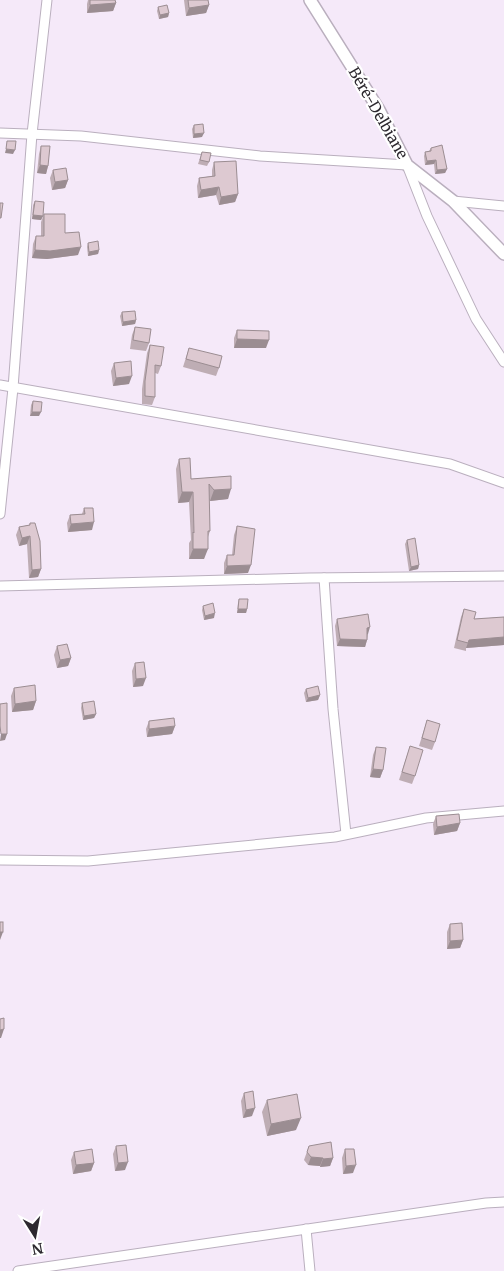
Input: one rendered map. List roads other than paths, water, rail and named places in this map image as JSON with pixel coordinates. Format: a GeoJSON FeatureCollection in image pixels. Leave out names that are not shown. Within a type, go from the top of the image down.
{"type":"FeatureCollection","features":[{"type":"Feature","properties":{"kind":"street"},"geometry":{"type":"LineString","coordinates":[[0,514],[13,388],[32,134],[47,0]]}},
{"type":"Feature","properties":{"kind":"street","name":"Béré-Delbiane"},"geometry":{"type":"LineString","coordinates":[[310,0],[379,110],[407,165],[453,201],[504,254]]}},
{"type":"Feature","properties":{"kind":"street"},"geometry":{"type":"LineString","coordinates":[[0,133],[81,136],[260,156],[407,165],[427,216],[476,319],[504,362]]}},
{"type":"Feature","properties":{"kind":"street"},"geometry":{"type":"LineString","coordinates":[[453,201],[504,206]]}},
{"type":"Feature","properties":{"kind":"street"},"geometry":{"type":"LineString","coordinates":[[0,385],[450,464],[504,483]]}},
{"type":"Feature","properties":{"kind":"street"},"geometry":{"type":"LineString","coordinates":[[0,586],[324,578],[504,576]]}},
{"type":"Feature","properties":{"kind":"street"},"geometry":{"type":"LineString","coordinates":[[324,578],[333,709],[346,834]]}},
{"type":"Feature","properties":{"kind":"street"},"geometry":{"type":"LineString","coordinates":[[0,860],[88,861],[346,834],[426,818],[504,811]]}},
{"type":"Feature","properties":{"kind":"street"},"geometry":{"type":"LineString","coordinates":[[18,1271],[504,1202]]}},
{"type":"Feature","properties":{"kind":"street"},"geometry":{"type":"LineString","coordinates":[[306,1229],[310,1271]]}}]}
